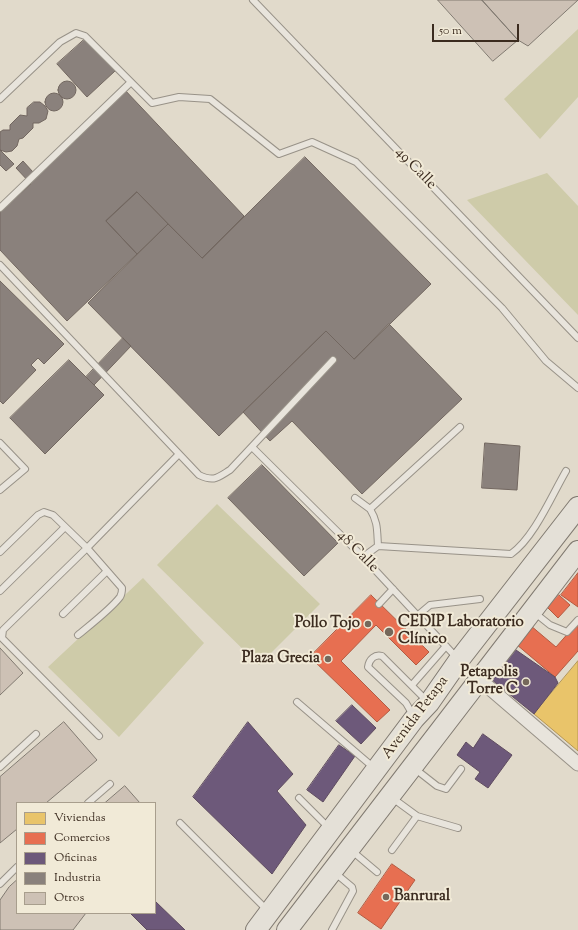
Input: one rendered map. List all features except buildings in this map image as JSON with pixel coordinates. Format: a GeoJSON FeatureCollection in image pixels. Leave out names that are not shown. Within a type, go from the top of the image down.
{"type":"FeatureCollection","features":[{"type":"Feature","properties":{"kind":"main road","name":"Avenida Petapa"},"geometry":{"type":"LineString","coordinates":[[256,930],[428,702],[452,653],[578,507]]}},
{"type":"Feature","properties":{"kind":"main road","name":"Avenida Petapa"},"geometry":{"type":"LineString","coordinates":[[286,930],[578,551]]}},
{"type":"Feature","properties":{"kind":"main road"},"geometry":{"type":"LineString","coordinates":[[452,653],[479,679]]}},
{"type":"Feature","properties":{"kind":"street"},"geometry":{"type":"LineString","coordinates":[[479,679],[578,764]]}},
{"type":"Feature","properties":{"kind":"lane","name":"49 Calle"},"geometry":{"type":"LineString","coordinates":[[253,0],[578,338]]}},
{"type":"Feature","properties":{"kind":"lane"},"geometry":{"type":"LineString","coordinates":[[0,99],[60,42],[76,33],[85,36],[152,103],[179,97],[210,99],[279,154],[312,142],[356,162],[502,308],[546,361],[578,388]]}},
{"type":"Feature","properties":{"kind":"lane"},"geometry":{"type":"LineString","coordinates":[[0,208],[131,82]]}},
{"type":"Feature","properties":{"kind":"lane"},"geometry":{"type":"LineString","coordinates":[[0,264],[199,475],[208,479],[218,478],[230,470],[333,360]]}},
{"type":"Feature","properties":{"kind":"lane"},"geometry":{"type":"LineString","coordinates":[[370,509],[460,427]]}},
{"type":"Feature","properties":{"kind":"lane"},"geometry":{"type":"LineString","coordinates":[[0,443],[25,469],[0,490]]}},
{"type":"Feature","properties":{"kind":"lane","name":"48 Calle"},"geometry":{"type":"LineString","coordinates":[[252,447],[363,557],[452,653]]}},
{"type":"Feature","properties":{"kind":"lane"},"geometry":{"type":"LineString","coordinates":[[99,736],[2,638],[2,630],[87,548],[179,454]]}},
{"type":"Feature","properties":{"kind":"lane"},"geometry":{"type":"LineString","coordinates":[[363,557],[378,546],[511,554],[518,549],[544,514],[549,501],[566,471]]}},
{"type":"Feature","properties":{"kind":"lane"},"geometry":{"type":"LineString","coordinates":[[355,498],[370,509],[375,518],[378,546]]}},
{"type":"Feature","properties":{"kind":"lane"},"geometry":{"type":"LineString","coordinates":[[0,552],[38,515],[44,512],[53,515],[87,548],[122,588],[122,592],[121,596],[78,635]]}},
{"type":"Feature","properties":{"kind":"lane"},"geometry":{"type":"LineString","coordinates":[[0,591],[65,527]]}},
{"type":"Feature","properties":{"kind":"lane"},"geometry":{"type":"LineString","coordinates":[[63,614],[107,571]]}},
{"type":"Feature","properties":{"kind":"lane"},"geometry":{"type":"LineString","coordinates":[[532,611],[542,607],[565,580]]}},
{"type":"Feature","properties":{"kind":"lane"},"geometry":{"type":"LineString","coordinates":[[379,604],[393,589]]}},
{"type":"Feature","properties":{"kind":"lane"},"geometry":{"type":"LineString","coordinates":[[417,616],[430,605],[480,599]]}},
{"type":"Feature","properties":{"kind":"lane"},"geometry":{"type":"LineString","coordinates":[[532,611],[550,625],[567,632],[578,620]]}},
{"type":"Feature","properties":{"kind":"lane"},"geometry":{"type":"LineString","coordinates":[[412,685],[452,653]]}},
{"type":"Feature","properties":{"kind":"lane"},"geometry":{"type":"LineString","coordinates":[[414,719],[406,703],[370,670],[368,663],[374,656],[382,656],[428,702]]}},
{"type":"Feature","properties":{"kind":"lane"},"geometry":{"type":"LineString","coordinates":[[297,702],[376,770]]}},
{"type":"Feature","properties":{"kind":"lane"},"geometry":{"type":"LineString","coordinates":[[0,767],[36,734]]}},
{"type":"Feature","properties":{"kind":"lane"},"geometry":{"type":"LineString","coordinates":[[412,766],[437,786],[446,789],[461,769]]}},
{"type":"Feature","properties":{"kind":"lane"},"geometry":{"type":"LineString","coordinates":[[89,802],[110,784]]}},
{"type":"Feature","properties":{"kind":"lane"},"geometry":{"type":"LineString","coordinates":[[389,795],[417,816],[458,828]]}},
{"type":"Feature","properties":{"kind":"lane"},"geometry":{"type":"LineString","coordinates":[[299,798],[331,830]]}},
{"type":"Feature","properties":{"kind":"lane"},"geometry":{"type":"LineString","coordinates":[[392,850],[417,816]]}},
{"type":"Feature","properties":{"kind":"lane"},"geometry":{"type":"LineString","coordinates":[[180,823],[269,912]]}},
{"type":"Feature","properties":{"kind":"lane"},"geometry":{"type":"LineString","coordinates":[[349,848],[377,872]]}},
{"type":"Feature","properties":{"kind":"lane"},"geometry":{"type":"LineString","coordinates":[[0,884],[16,868]]}},
{"type":"Feature","properties":{"kind":"lane"},"geometry":{"type":"LineString","coordinates":[[332,871],[348,883],[352,887],[353,891],[332,930]]}},
{"type":"Feature","properties":{"kind":"shaded area"},"geometry":{"type":"Polygon","coordinates":[[[578,29],[578,97],[540,139],[504,99],[578,29]]]}},
{"type":"Feature","properties":{"kind":"shaded area"},"geometry":{"type":"Polygon","coordinates":[[[547,173],[578,206],[578,315],[467,200],[547,173]]]}},
{"type":"Feature","properties":{"kind":"shaded area"},"geometry":{"type":"Polygon","coordinates":[[[217,504],[320,604],[259,665],[157,565],[217,504]]]}},
{"type":"Feature","properties":{"kind":"shaded area"},"geometry":{"type":"Polygon","coordinates":[[[143,578],[204,643],[119,737],[48,667],[143,578]]]}},
{"type":"Feature","properties":{"kind":"place","name":"Pollo Tojo"},"geometry":{"type":"Point","coordinates":[368,624]}},
{"type":"Feature","properties":{"kind":"place","name":"CEDIP Laboratorio Clínico"},"geometry":{"type":"Point","coordinates":[389,632]}},
{"type":"Feature","properties":{"kind":"place","name":"Plaza Grecia"},"geometry":{"type":"Point","coordinates":[328,659]}},
{"type":"Feature","properties":{"kind":"place","name":"Petapolis Torre C"},"geometry":{"type":"Point","coordinates":[526,682]}},
{"type":"Feature","properties":{"kind":"place","name":"Banrural"},"geometry":{"type":"Point","coordinates":[386,897]}}]}
